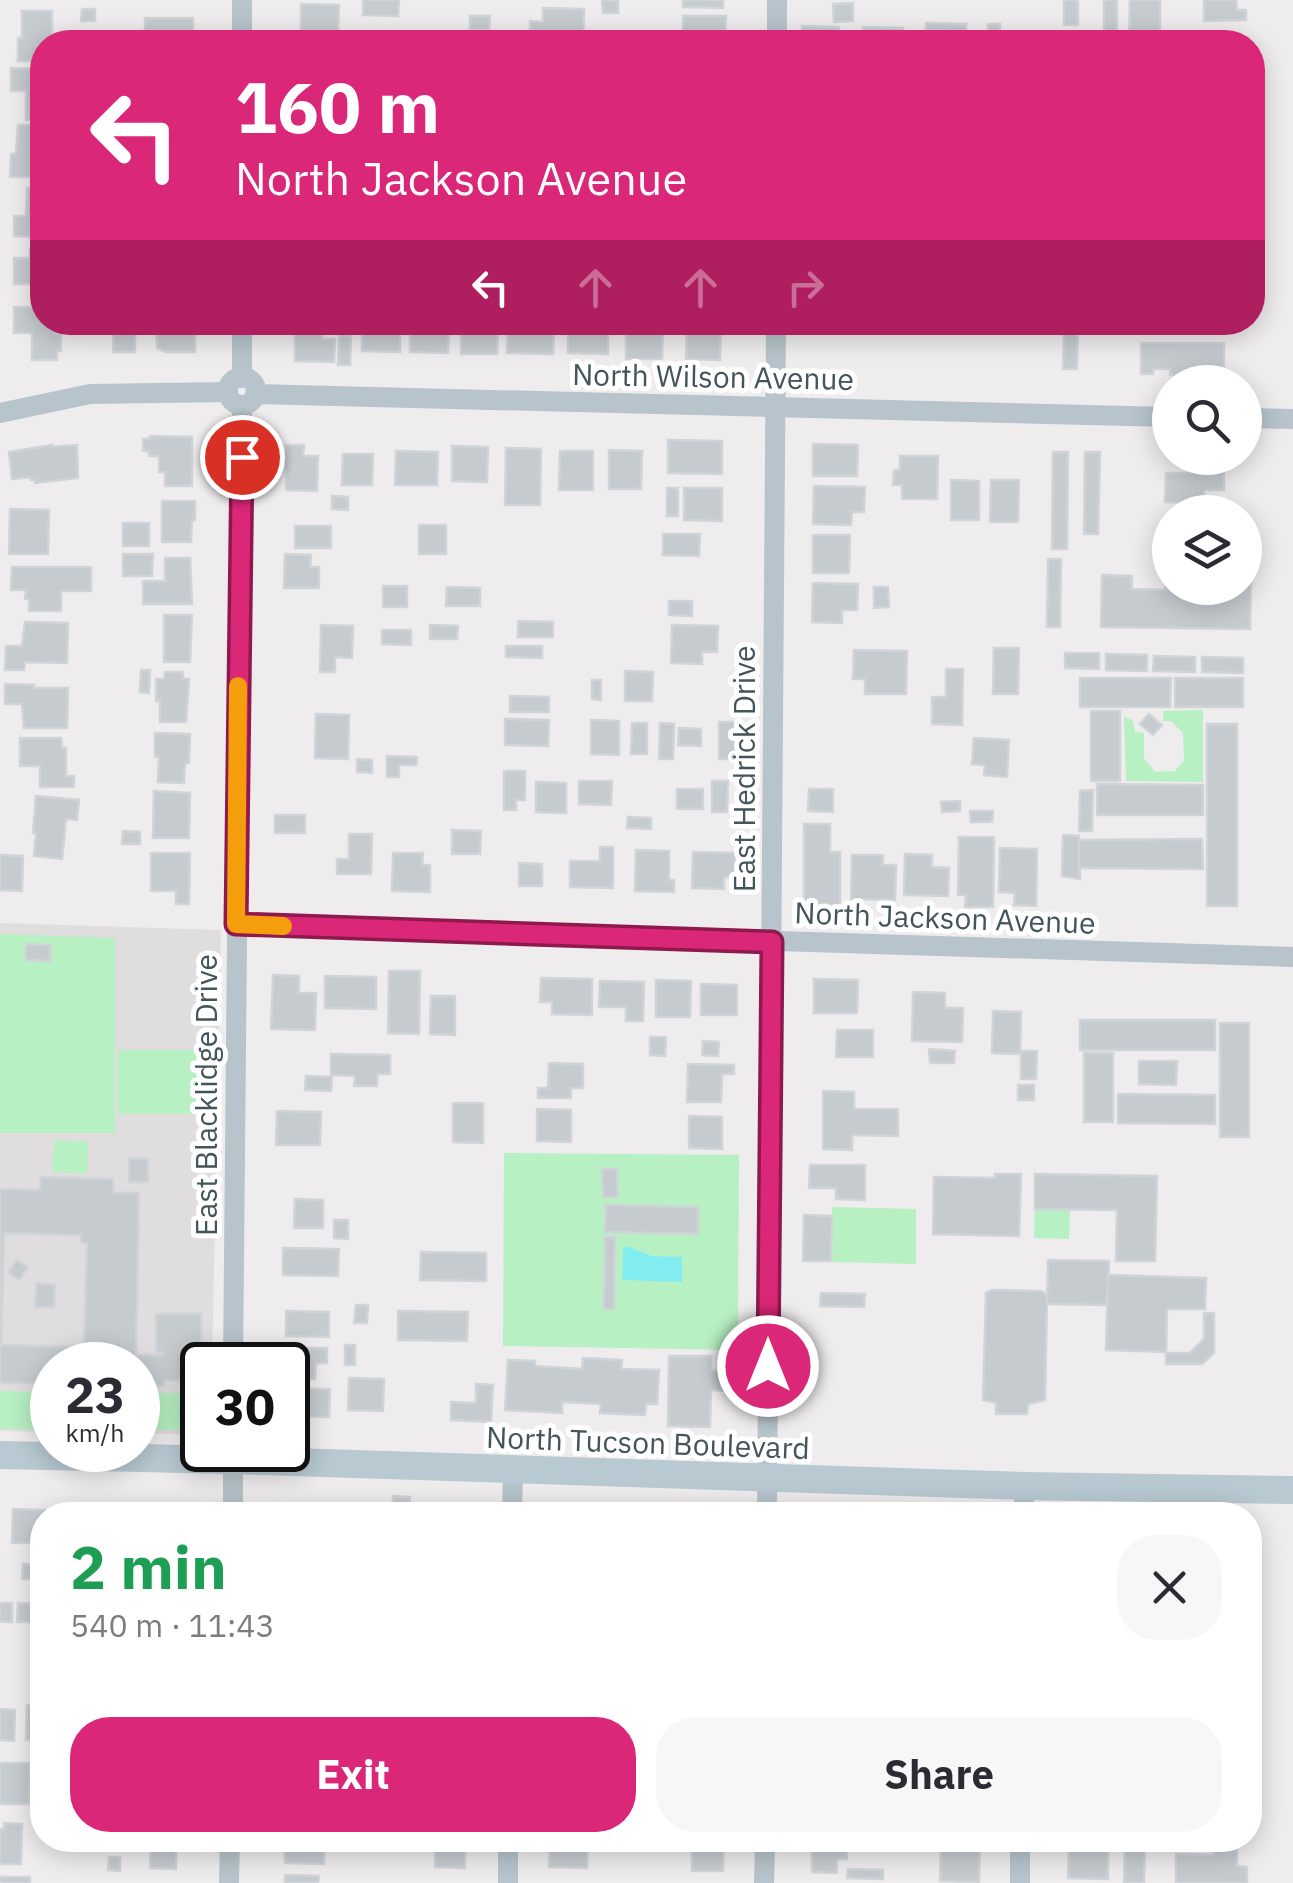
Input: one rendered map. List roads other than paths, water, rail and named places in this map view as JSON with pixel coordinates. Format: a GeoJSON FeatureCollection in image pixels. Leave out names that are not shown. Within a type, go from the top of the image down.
{"type":"FeatureCollection","features":[{"type":"Feature","properties":{"kind":"main road","name":"North Tucson Boulevard"},"geometry":{"type":"LineString","coordinates":[[0,1455],[180,1455]]}},
{"type":"Feature","properties":{"kind":"main road","name":"North Tucson Boulevard"},"geometry":{"type":"LineString","coordinates":[[310,1459],[767,1479],[1293,1490]]}},
{"type":"Feature","properties":{"kind":"street"},"geometry":{"type":"LineString","coordinates":[[242,0],[242,30]]}},
{"type":"Feature","properties":{"kind":"street"},"geometry":{"type":"LineString","coordinates":[[777,0],[778,30]]}},
{"type":"Feature","properties":{"kind":"street","name":"East Blacklidge Drive"},"geometry":{"type":"LineString","coordinates":[[234,1342],[242,335]]}},
{"type":"Feature","properties":{"kind":"street","name":"East Hedrick Drive"},"geometry":{"type":"LineString","coordinates":[[767,1502],[776,335]]}},
{"type":"Feature","properties":{"kind":"street","name":"North Wilson Avenue"},"geometry":{"type":"LineString","coordinates":[[0,412],[90,394],[242,392],[1152,416]]}},
{"type":"Feature","properties":{"kind":"street"},"geometry":{"type":"LineString","coordinates":[[1262,418],[1293,419]]}},
{"type":"Feature","properties":{"kind":"street","name":"North Jackson Avenue"},"geometry":{"type":"LineString","coordinates":[[236,924],[1293,957]]}},
{"type":"Feature","properties":{"kind":"street"},"geometry":{"type":"LineString","coordinates":[[512,1502],[513,1469]]}},
{"type":"Feature","properties":{"kind":"street"},"geometry":{"type":"LineString","coordinates":[[232,1502],[233,1472]]}},
{"type":"Feature","properties":{"kind":"street"},"geometry":{"type":"LineString","coordinates":[[1024,1486],[1024,1502]]}},
{"type":"Feature","properties":{"kind":"street"},"geometry":{"type":"LineString","coordinates":[[229,1883],[230,1852]]}},
{"type":"Feature","properties":{"kind":"street"},"geometry":{"type":"LineString","coordinates":[[508,1852],[508,1883]]}},
{"type":"Feature","properties":{"kind":"street"},"geometry":{"type":"LineString","coordinates":[[764,1852],[764,1883]]}},
{"type":"Feature","properties":{"kind":"street"},"geometry":{"type":"LineString","coordinates":[[1020,1852],[1020,1883]]}},
{"type":"Feature","properties":{"kind":"water"},"geometry":{"type":"Polygon","coordinates":[[[626,1246],[652,1256],[682,1257],[682,1282],[622,1280],[626,1246]]]}}]}
